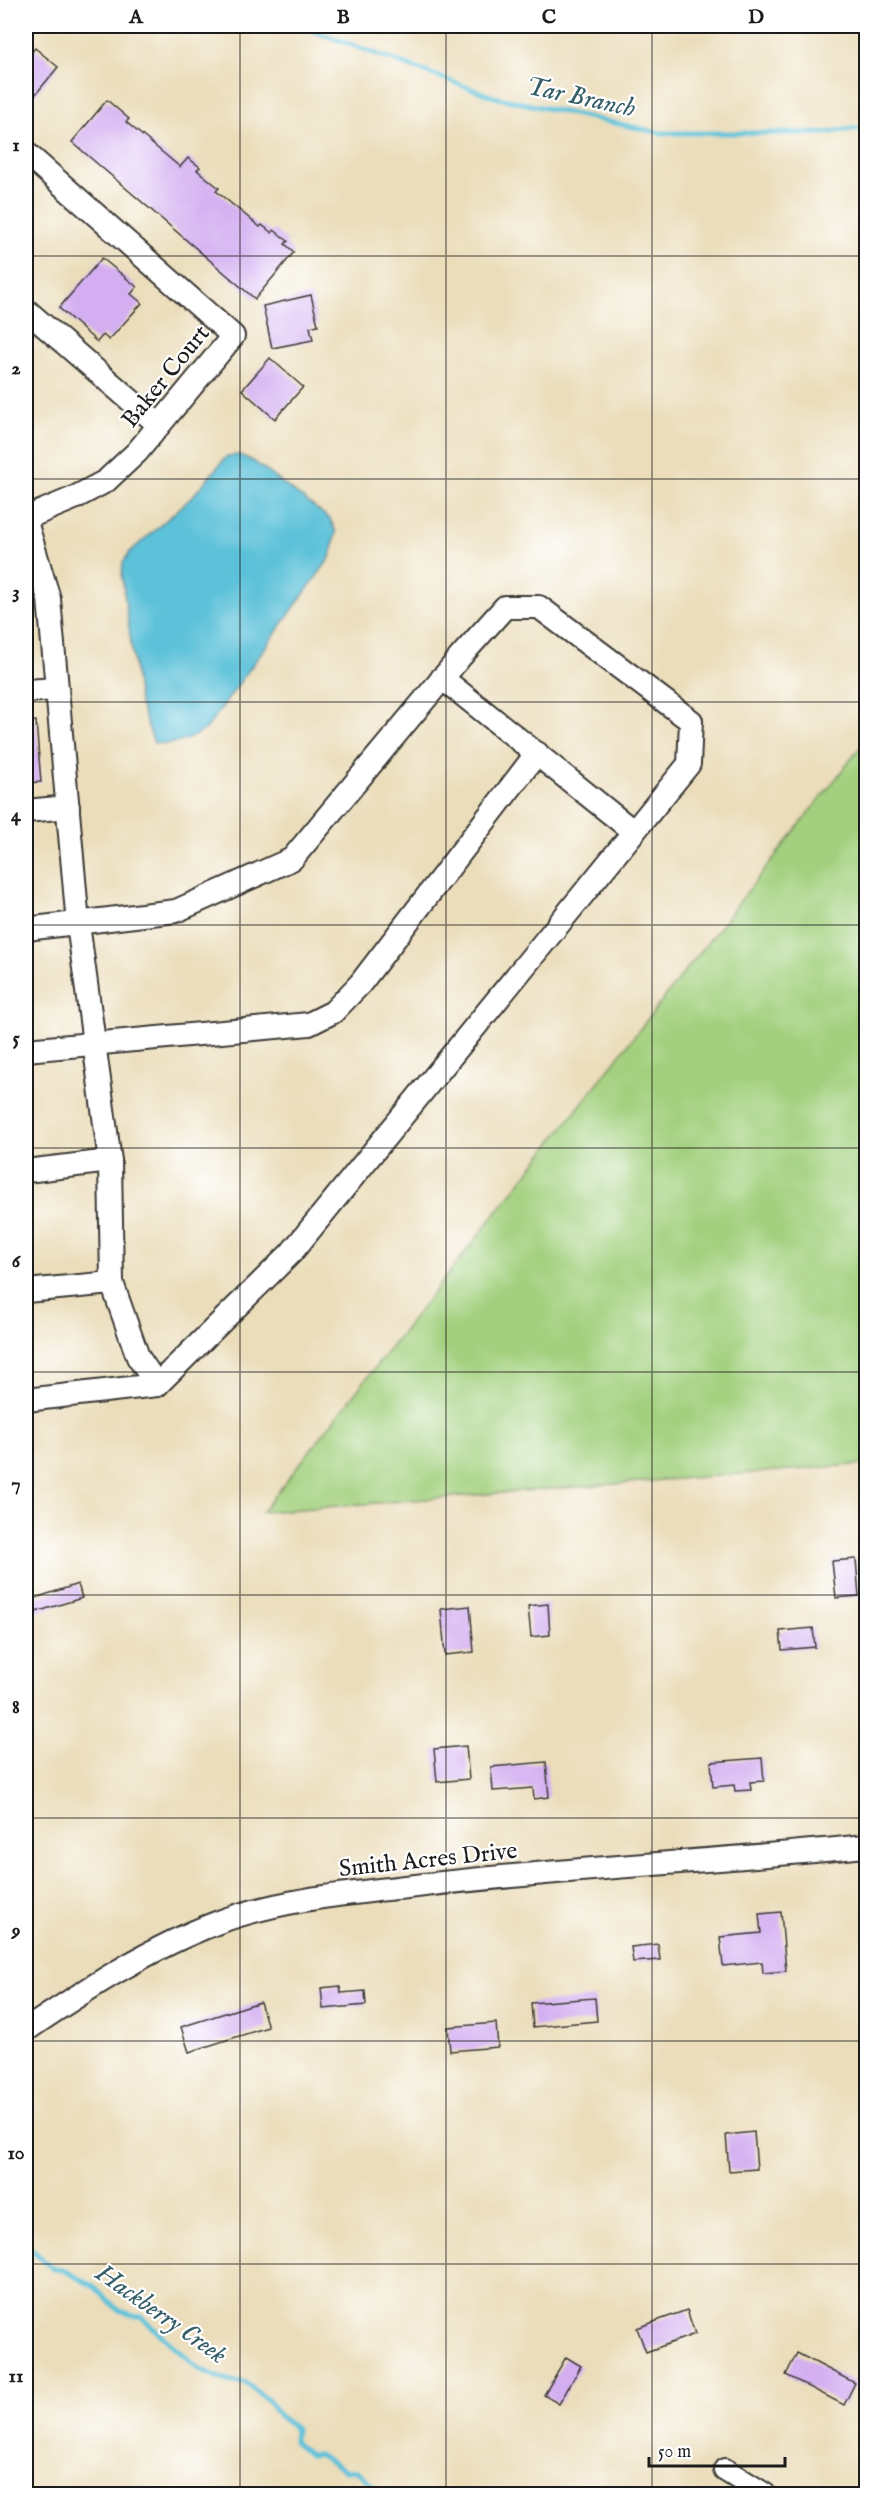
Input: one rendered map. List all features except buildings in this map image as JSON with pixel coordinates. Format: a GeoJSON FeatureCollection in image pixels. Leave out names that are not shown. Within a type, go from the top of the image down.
{"type":"FeatureCollection","features":[{"type":"Feature","properties":{"kind":"street","name":"Baker Court"},"geometry":{"type":"LineString","coordinates":[[26,153],[233,336],[137,452],[106,481],[26,520]]}},
{"type":"Feature","properties":{"kind":"street"},"geometry":{"type":"LineString","coordinates":[[26,310],[159,425]]}},
{"type":"Feature","properties":{"kind":"street"},"geometry":{"type":"LineString","coordinates":[[26,520],[49,599],[78,924],[111,1161],[112,1283],[138,1358],[157,1385]]}},
{"type":"Feature","properties":{"kind":"street"},"geometry":{"type":"LineString","coordinates":[[26,929],[176,911],[292,859],[442,678],[505,607],[539,607],[691,721],[689,764],[291,1253],[157,1385],[26,1400]]}},
{"type":"Feature","properties":{"kind":"street"},"geometry":{"type":"LineString","coordinates":[[442,678],[634,832]]}},
{"type":"Feature","properties":{"kind":"street"},"geometry":{"type":"LineString","coordinates":[[26,691],[57,688]]}},
{"type":"Feature","properties":{"kind":"street"},"geometry":{"type":"LineString","coordinates":[[26,1050],[309,1024],[333,1012],[360,984],[537,753]]}},
{"type":"Feature","properties":{"kind":"street"},"geometry":{"type":"LineString","coordinates":[[26,811],[68,807]]}},
{"type":"Feature","properties":{"kind":"street"},"geometry":{"type":"LineString","coordinates":[[26,1171],[111,1161]]}},
{"type":"Feature","properties":{"kind":"street"},"geometry":{"type":"LineString","coordinates":[[26,1291],[112,1283]]}},
{"type":"Feature","properties":{"kind":"street","name":"Smith Acres Drive"},"geometry":{"type":"LineString","coordinates":[[26,2030],[132,1961],[188,1934],[221,1921],[301,1901],[482,1878],[867,1846]]}},
{"type":"Feature","properties":{"kind":"street"},"geometry":{"type":"LineString","coordinates":[[725,2470],[764,2494]]}},
{"type":"Feature","properties":{"kind":"green space"},"geometry":{"type":"Polygon","coordinates":[[[866,740],[866,1464],[262,1512],[866,740]]]}},
{"type":"Feature","properties":{"kind":"water"},"geometry":{"type":"Polygon","coordinates":[[[240,455],[253,461],[330,519],[336,532],[330,558],[207,728],[182,741],[168,744],[154,743],[139,702],[122,577],[123,562],[130,552],[192,497],[227,456],[240,455]]]}},
{"type":"Feature","properties":{"kind":"waterway","name":"Tar Branch"},"geometry":{"type":"LineString","coordinates":[[300,26],[494,97],[661,133],[824,133],[866,127]]}},
{"type":"Feature","properties":{"kind":"waterway","name":"Hackberry Creek"},"geometry":{"type":"LineString","coordinates":[[26,2244],[53,2269],[64,2270],[96,2288],[119,2311],[141,2317],[199,2369],[227,2381],[244,2382],[268,2400],[277,2414],[295,2429],[294,2442],[309,2455],[317,2454],[345,2470],[357,2471],[382,2494]]}}]}
